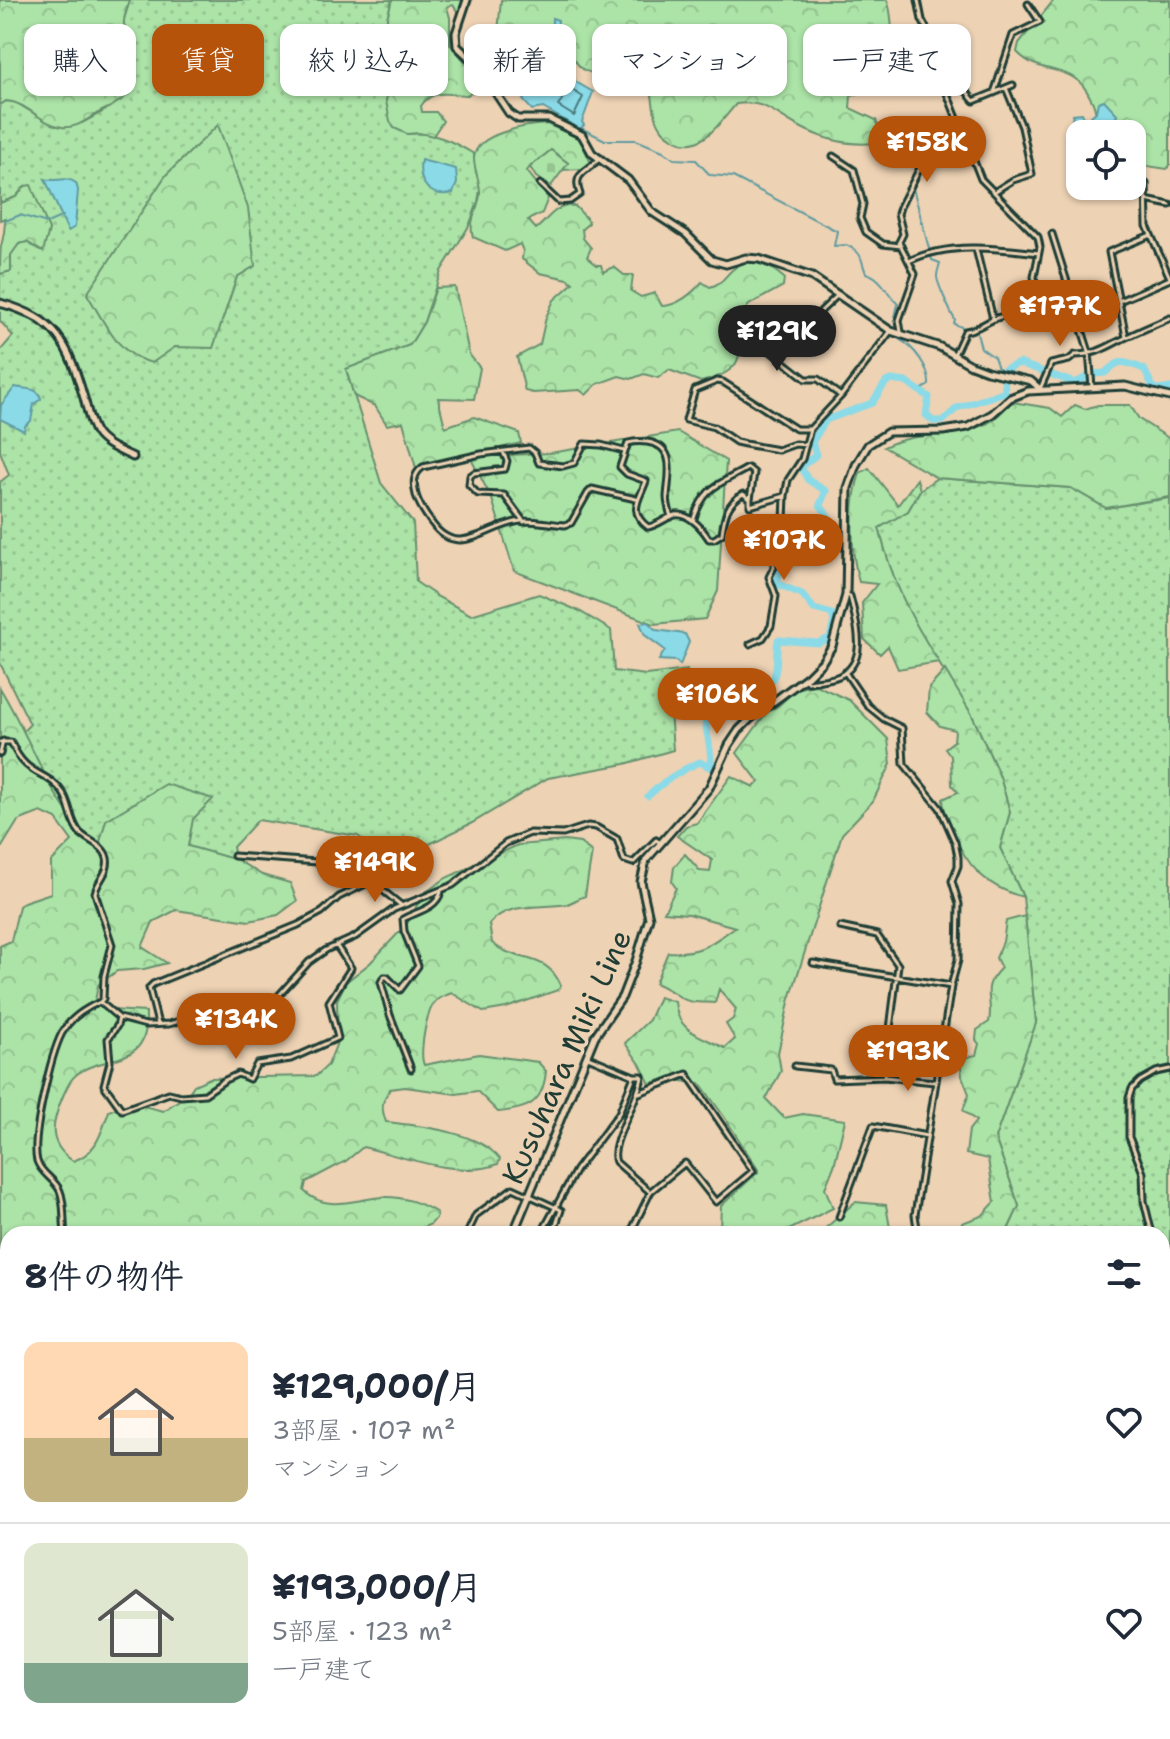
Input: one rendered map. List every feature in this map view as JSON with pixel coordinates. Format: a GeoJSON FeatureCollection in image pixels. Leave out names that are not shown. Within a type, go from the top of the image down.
{"type":"FeatureCollection","features":[{"type":"Feature","properties":{"kind":"main road"},"geometry":{"type":"LineString","coordinates":[[467,0],[456,33],[457,46],[478,66],[509,113],[518,119],[549,119],[582,135],[592,153],[628,180],[652,212],[686,234],[712,260],[726,264],[746,258],[759,259],[812,277],[896,333],[940,347],[971,365],[1031,381],[1040,389],[1091,384],[1125,386],[1170,397]]}},
{"type":"Feature","properties":{"kind":"main road"},"geometry":{"type":"LineString","coordinates":[[0,303],[42,320],[56,332],[79,380],[97,434],[116,449],[133,457]]}},
{"type":"Feature","properties":{"kind":"main road","name":"Kusuhara Miki Line"},"geometry":{"type":"LineString","coordinates":[[516,1226],[586,1056],[595,1036],[622,997],[644,938],[649,918],[641,882],[642,868],[709,788],[739,730],[804,679],[822,662],[832,646],[846,595],[848,488],[856,465],[868,445],[888,432],[943,431],[968,427],[992,414],[1010,398],[1040,389]]}},
{"type":"Feature","properties":{"kind":"street"},"geometry":{"type":"LineString","coordinates":[[918,0],[924,24]]}},
{"type":"Feature","properties":{"kind":"street"},"geometry":{"type":"LineString","coordinates":[[994,93],[1013,35],[1040,22],[1028,4]]}},
{"type":"Feature","properties":{"kind":"street"},"geometry":{"type":"LineString","coordinates":[[971,96],[974,101],[1013,85]]}},
{"type":"Feature","properties":{"kind":"street"},"geometry":{"type":"LineString","coordinates":[[993,193],[1013,180],[1032,174],[1022,127],[1006,88]]}},
{"type":"Feature","properties":{"kind":"street"},"geometry":{"type":"LineString","coordinates":[[949,96],[981,179],[1038,237],[1034,277],[1041,308]]}},
{"type":"Feature","properties":{"kind":"street"},"geometry":{"type":"LineString","coordinates":[[750,644],[763,638],[771,626],[776,596],[769,577],[774,567],[774,550],[784,521],[788,480],[802,459],[810,429],[896,333],[904,299],[914,278],[901,246],[903,234],[898,214],[921,166],[919,155],[907,134]]}},
{"type":"Feature","properties":{"kind":"street"},"geometry":{"type":"LineString","coordinates":[[921,166],[971,154]]}},
{"type":"Feature","properties":{"kind":"street"},"geometry":{"type":"LineString","coordinates":[[833,156],[854,170],[863,204],[860,218],[866,232],[883,244],[901,246]]}},
{"type":"Feature","properties":{"kind":"street"},"geometry":{"type":"LineString","coordinates":[[540,184],[559,202],[570,201],[580,194],[576,183],[579,175],[599,159]]}},
{"type":"Feature","properties":{"kind":"street"},"geometry":{"type":"LineString","coordinates":[[1119,301],[1170,279],[1145,218],[1145,200],[1170,205]]}},
{"type":"Feature","properties":{"kind":"street"},"geometry":{"type":"LineString","coordinates":[[1052,234],[1090,355],[1091,384]]}},
{"type":"Feature","properties":{"kind":"street"},"geometry":{"type":"LineString","coordinates":[[1126,337],[1109,252],[1151,235]]}},
{"type":"Feature","properties":{"kind":"street"},"geometry":{"type":"LineString","coordinates":[[909,261],[929,251],[976,249],[1038,253]]}},
{"type":"Feature","properties":{"kind":"street"},"geometry":{"type":"LineString","coordinates":[[976,249],[993,319]]}},
{"type":"Feature","properties":{"kind":"street"},"geometry":{"type":"LineString","coordinates":[[781,359],[839,294]]}},
{"type":"Feature","properties":{"kind":"street"},"geometry":{"type":"LineString","coordinates":[[954,355],[962,334],[977,330],[993,319],[1071,301]]}},
{"type":"Feature","properties":{"kind":"street"},"geometry":{"type":"LineString","coordinates":[[1040,389],[1051,364],[1109,348],[1170,318]]}},
{"type":"Feature","properties":{"kind":"street"},"geometry":{"type":"LineString","coordinates":[[732,321],[806,379],[818,379],[841,396]]}},
{"type":"Feature","properties":{"kind":"street"},"geometry":{"type":"LineString","coordinates":[[806,445],[795,444],[778,450],[745,444],[736,442],[714,427],[686,420],[695,390],[717,381],[796,429],[810,429]]}},
{"type":"Feature","properties":{"kind":"street"},"geometry":{"type":"LineString","coordinates":[[671,517],[667,498],[670,470],[664,451],[655,443],[628,443],[622,470],[646,481],[636,499],[640,519],[648,527],[671,517],[682,516],[693,521],[709,539],[714,539],[722,534],[727,510],[732,503],[743,494],[750,499]]}},
{"type":"Feature","properties":{"kind":"street"},"geometry":{"type":"LineString","coordinates":[[624,451],[584,444],[569,466],[539,463],[529,448],[502,451],[423,467],[414,479],[417,496],[435,528],[447,540],[473,537],[524,522],[571,523],[592,489],[636,499]]}},
{"type":"Feature","properties":{"kind":"street"},"geometry":{"type":"LineString","coordinates":[[502,451],[507,461],[505,469],[474,473],[470,476],[469,485],[478,494],[504,495],[524,522]]}},
{"type":"Feature","properties":{"kind":"street"},"geometry":{"type":"LineString","coordinates":[[693,521],[707,491],[748,468],[754,473],[750,506],[785,496]]}},
{"type":"Feature","properties":{"kind":"street"},"geometry":{"type":"LineString","coordinates":[[804,679],[808,682],[835,678],[854,662],[859,644],[850,596],[846,595]]}},
{"type":"Feature","properties":{"kind":"street"},"geometry":{"type":"LineString","coordinates":[[845,672],[868,706],[902,728],[904,764],[940,808],[955,842],[958,866],[952,881],[959,904],[958,960],[935,1082],[916,1226]]}},
{"type":"Feature","properties":{"kind":"street"},"geometry":{"type":"LineString","coordinates":[[0,754],[1,742],[11,742],[21,762],[29,770],[60,789],[77,830],[104,851],[107,858],[103,878],[95,893],[112,945],[104,976],[103,999],[79,1013],[62,1032],[37,1132],[37,1162],[59,1188],[64,1226]]}},
{"type":"Feature","properties":{"kind":"street"},"geometry":{"type":"LineString","coordinates":[[100,1002],[119,1018],[146,1025],[183,1021],[218,1010],[272,1003],[309,962],[355,937],[377,919],[441,892],[467,875],[497,848],[530,833],[563,834],[581,827],[596,827],[617,839],[624,860],[633,863],[656,840],[660,843]]}},
{"type":"Feature","properties":{"kind":"street"},"geometry":{"type":"LineString","coordinates":[[234,856],[344,864],[372,881],[402,906]]}},
{"type":"Feature","properties":{"kind":"street"},"geometry":{"type":"LineString","coordinates":[[158,1024],[149,996],[149,988],[153,984],[309,920],[339,897],[372,881]]}},
{"type":"Feature","properties":{"kind":"street"},"geometry":{"type":"LineString","coordinates":[[411,1069],[381,982],[387,977],[400,990],[415,973],[418,966],[404,931],[403,919],[430,907],[439,899],[441,892]]}},
{"type":"Feature","properties":{"kind":"street"},"geometry":{"type":"LineString","coordinates":[[840,927],[877,935],[898,965],[884,1077]]}},
{"type":"Feature","properties":{"kind":"street"},"geometry":{"type":"LineString","coordinates":[[119,1018],[108,1039],[110,1062],[104,1085],[122,1110],[169,1093],[181,1096],[205,1094],[238,1074],[249,1079],[257,1064],[291,1059],[338,1038],[329,1002],[351,968],[336,945]]}},
{"type":"Feature","properties":{"kind":"street"},"geometry":{"type":"LineString","coordinates":[[813,963],[951,986]]}},
{"type":"Feature","properties":{"kind":"street"},"geometry":{"type":"LineString","coordinates":[[586,1056],[634,1076],[642,1076],[639,1093],[618,1137],[613,1156],[622,1169],[650,1192]]}},
{"type":"Feature","properties":{"kind":"street"},"geometry":{"type":"LineString","coordinates":[[795,1066],[831,1070],[834,1079],[884,1077],[935,1082]]}},
{"type":"Feature","properties":{"kind":"street"},"geometry":{"type":"LineString","coordinates":[[1150,1226],[1144,1201],[1143,1173],[1129,1137],[1129,1098],[1140,1081],[1156,1072],[1170,1069]]}},
{"type":"Feature","properties":{"kind":"street"},"geometry":{"type":"LineString","coordinates":[[634,1226],[650,1192],[685,1163],[716,1202],[753,1171],[687,1074],[639,1093]]}},
{"type":"Feature","properties":{"kind":"street"},"geometry":{"type":"LineString","coordinates":[[545,1226],[576,1170],[619,1113],[634,1076]]}},
{"type":"Feature","properties":{"kind":"street"},"geometry":{"type":"LineString","coordinates":[[839,1217],[873,1126],[927,1136]]}},
{"type":"Feature","properties":{"kind":"street"},"geometry":{"type":"LineString","coordinates":[[471,1226],[476,1215],[513,1188],[561,1210],[556,1226]]}},
{"type":"Feature","properties":{"kind":"green space"},"geometry":{"type":"Polygon","coordinates":[[[0,0],[130,0],[124,24],[24,24],[24,96],[126,96],[120,101],[68,127],[48,122],[14,102],[6,101],[0,105],[0,0]]]}},
{"type":"Feature","properties":{"kind":"green space"},"geometry":{"type":"Polygon","coordinates":[[[130,0],[392,0],[387,24],[280,24],[280,96],[387,96],[386,101],[407,134],[442,138],[474,154],[480,190],[478,202],[469,226],[441,271],[424,322],[410,345],[346,369],[381,483],[413,523],[416,582],[471,615],[539,594],[579,611],[611,630],[614,671],[646,675],[687,670],[691,691],[670,711],[673,750],[625,764],[548,778],[472,823],[403,857],[381,855],[358,836],[258,820],[233,847],[238,873],[85,858],[12,743],[30,724],[0,663],[0,482],[9,475],[0,451],[0,351],[13,336],[0,321],[0,274],[11,271],[10,255],[18,244],[27,242],[40,251],[49,230],[25,186],[16,197],[0,203],[0,105],[6,101],[15,102],[55,126],[82,123],[106,110],[116,96],[136,96],[136,24],[123,22],[130,0]]]}},
{"type":"Feature","properties":{"kind":"green space"},"geometry":{"type":"Polygon","coordinates":[[[392,0],[465,0],[459,14],[453,5],[447,7],[450,44],[464,60],[464,95],[448,94],[448,24],[387,24],[392,0]]]}},
{"type":"Feature","properties":{"kind":"green space"},"geometry":{"type":"Polygon","coordinates":[[[501,0],[887,0],[891,24],[803,24],[803,96],[851,96],[850,108],[876,120],[880,132],[876,143],[826,138],[769,109],[746,103],[736,104],[710,133],[694,143],[676,140],[663,131],[654,111],[652,96],[787,96],[787,24],[592,24],[591,73],[576,61],[576,24],[499,24],[501,0]]]}},
{"type":"Feature","properties":{"kind":"green space"},"geometry":{"type":"Polygon","coordinates":[[[1054,0],[1170,0],[1170,165],[1167,169],[1146,166],[1146,120],[1096,120],[1092,101],[1083,86],[1075,78],[1026,60],[1017,52],[1019,43],[1054,0]]]}},
{"type":"Feature","properties":{"kind":"green space"},"geometry":{"type":"Polygon","coordinates":[[[387,96],[434,96],[421,106],[422,112],[436,112],[443,121],[433,136],[407,134],[394,128],[387,96]]]}},
{"type":"Feature","properties":{"kind":"green space"},"geometry":{"type":"Polygon","coordinates":[[[547,124],[580,139],[591,163],[581,169],[563,170],[568,163],[551,150],[530,167],[527,171],[548,198],[542,213],[528,220],[536,229],[562,207],[575,206],[589,223],[582,229],[583,238],[591,248],[587,257],[601,265],[603,272],[614,267],[624,275],[633,275],[631,291],[641,297],[655,293],[662,306],[673,304],[702,282],[714,286],[738,266],[751,262],[765,265],[784,278],[783,286],[749,305],[733,325],[739,351],[736,364],[731,369],[701,382],[669,370],[658,378],[644,374],[631,379],[619,376],[597,384],[586,395],[580,390],[525,391],[517,357],[540,344],[546,317],[554,300],[573,283],[540,273],[522,259],[520,244],[505,251],[473,237],[472,221],[480,195],[474,158],[483,142],[493,137],[528,126],[547,124]]]}},
{"type":"Feature","properties":{"kind":"green space"},"geometry":{"type":"Polygon","coordinates":[[[218,125],[248,208],[255,266],[237,277],[213,348],[175,347],[152,363],[140,359],[121,345],[87,294],[166,175],[218,125]]]}},
{"type":"Feature","properties":{"kind":"green space"},"geometry":{"type":"Polygon","coordinates":[[[551,150],[568,163],[551,186],[536,177],[530,167],[551,150]]]}},
{"type":"Feature","properties":{"kind":"green space"},"geometry":{"type":"Polygon","coordinates":[[[31,185],[49,230],[43,252],[27,242],[19,244],[11,255],[11,271],[0,274],[5,218],[0,220],[0,203],[16,197],[25,186],[31,185]]]}},
{"type":"Feature","properties":{"kind":"green space"},"geometry":{"type":"Polygon","coordinates":[[[455,287],[469,354],[480,368],[474,399],[438,398],[445,427],[474,417],[519,433],[521,443],[416,468],[403,422],[387,425],[375,406],[354,396],[346,369],[410,345],[424,322],[436,288],[455,287]]]}},
{"type":"Feature","properties":{"kind":"green space"},"geometry":{"type":"Polygon","coordinates":[[[1012,402],[1050,408],[1062,417],[1075,405],[1085,409],[1098,405],[1130,405],[1139,419],[1170,439],[1170,497],[1106,508],[1071,488],[937,478],[884,447],[910,438],[975,428],[991,421],[1012,402]]]}},
{"type":"Feature","properties":{"kind":"green space"},"geometry":{"type":"Polygon","coordinates":[[[678,432],[726,461],[718,591],[705,619],[654,624],[514,571],[492,499],[470,457],[550,453],[678,432]]]}},
{"type":"Feature","properties":{"kind":"green space"},"geometry":{"type":"Polygon","coordinates":[[[869,468],[898,505],[917,479],[920,490],[908,511],[879,528],[903,598],[939,662],[898,669],[888,646],[880,654],[864,639],[862,603],[877,584],[859,582],[852,527],[860,473],[869,468]]]}},
{"type":"Feature","properties":{"kind":"green space"},"geometry":{"type":"Polygon","coordinates":[[[937,478],[1071,488],[1106,508],[1170,498],[1170,1226],[1010,1226],[1019,1206],[995,1138],[1036,1023],[1023,897],[1000,848],[1010,812],[1000,777],[972,715],[912,621],[890,571],[879,528],[908,511],[920,490],[937,478]]]}},
{"type":"Feature","properties":{"kind":"green space"},"geometry":{"type":"Polygon","coordinates":[[[945,670],[972,715],[1000,777],[1010,812],[1000,848],[1023,897],[998,887],[979,873],[964,854],[946,815],[943,799],[958,792],[952,785],[951,756],[945,748],[954,741],[955,730],[940,726],[927,712],[929,688],[945,670]]]}},
{"type":"Feature","properties":{"kind":"green space"},"geometry":{"type":"Polygon","coordinates":[[[816,685],[849,700],[888,739],[891,764],[873,801],[842,834],[789,1002],[778,1053],[781,1071],[766,1099],[784,1118],[803,1114],[845,1120],[834,1166],[825,1188],[833,1208],[797,1226],[720,1226],[721,1206],[759,1171],[700,1083],[663,1079],[650,1084],[625,1043],[649,1020],[659,997],[675,1002],[680,1020],[699,1036],[725,1048],[735,1039],[726,1024],[733,1019],[736,1009],[719,989],[715,1003],[697,1002],[684,999],[655,983],[668,952],[704,947],[735,927],[689,914],[664,912],[676,888],[672,882],[674,867],[685,854],[700,871],[710,872],[712,860],[677,836],[686,826],[697,823],[731,776],[754,787],[759,782],[737,753],[767,712],[798,688],[816,685]]]}},
{"type":"Feature","properties":{"kind":"green space"},"geometry":{"type":"Polygon","coordinates":[[[0,688],[54,791],[98,849],[106,820],[166,784],[213,799],[193,819],[188,846],[237,860],[262,875],[290,883],[297,901],[278,915],[249,921],[176,910],[153,922],[142,947],[167,963],[117,971],[98,985],[95,1001],[111,1010],[146,1012],[145,1031],[143,1039],[132,1052],[83,1070],[70,1082],[59,1106],[54,1132],[58,1147],[73,1161],[93,1147],[109,1111],[123,1106],[136,1105],[163,1111],[188,1094],[194,1085],[210,1078],[316,1076],[328,1065],[338,1040],[337,1000],[346,982],[370,963],[407,924],[423,894],[446,878],[518,845],[565,841],[580,843],[592,852],[585,896],[567,904],[516,909],[489,924],[492,943],[511,954],[548,967],[561,986],[558,990],[506,1008],[483,1012],[452,993],[441,997],[429,1014],[422,1052],[424,1065],[479,1054],[538,1062],[546,1071],[541,1091],[526,1106],[498,1112],[477,1091],[456,1094],[405,1087],[390,1089],[383,1101],[386,1122],[463,1136],[490,1150],[500,1159],[498,1164],[483,1168],[449,1168],[363,1147],[346,1161],[306,1182],[304,1191],[322,1202],[341,1203],[383,1197],[418,1203],[437,1213],[437,1217],[426,1226],[0,1226],[0,946],[11,941],[19,906],[51,893],[51,862],[72,841],[56,819],[41,812],[18,821],[0,850],[0,688]]]}},
{"type":"Feature","properties":{"kind":"green space"},"geometry":{"type":"Polygon","coordinates":[[[1025,916],[1036,1023],[995,1138],[1019,1206],[1010,1226],[961,1226],[962,1223],[982,1216],[995,1202],[988,1159],[966,1154],[969,1130],[976,1121],[963,1110],[969,1094],[960,1059],[976,1055],[979,1044],[976,1040],[977,1030],[989,1022],[989,988],[1001,968],[996,958],[1003,942],[1006,921],[1025,916]]]}},
{"type":"Feature","properties":{"kind":"green space"},"geometry":{"type":"Polygon","coordinates":[[[855,1202],[886,1205],[890,1226],[828,1226],[855,1202]]]}},
{"type":"Feature","properties":{"kind":"water"},"geometry":{"type":"Polygon","coordinates":[[[576,82],[592,91],[582,122],[584,125],[580,129],[543,108],[532,110],[523,100],[526,96],[576,96],[576,82]]]}},
{"type":"Feature","properties":{"kind":"water"},"geometry":{"type":"Polygon","coordinates":[[[1104,100],[1118,115],[1113,120],[1091,120],[1098,102],[1104,100]]]}},
{"type":"Feature","properties":{"kind":"water"},"geometry":{"type":"Polygon","coordinates":[[[1082,113],[1085,120],[1072,120],[1073,114],[1082,113]]]}},
{"type":"Feature","properties":{"kind":"water"},"geometry":{"type":"Polygon","coordinates":[[[421,160],[456,169],[457,183],[453,193],[438,194],[427,187],[421,176],[421,160]]]}},
{"type":"Feature","properties":{"kind":"water"},"geometry":{"type":"Polygon","coordinates":[[[45,179],[76,183],[75,227],[68,231],[45,179]]]}},
{"type":"Feature","properties":{"kind":"water"},"geometry":{"type":"Polygon","coordinates":[[[15,387],[34,390],[41,399],[34,404],[31,421],[24,431],[0,419],[1,405],[15,387]]]}},
{"type":"Feature","properties":{"kind":"water"},"geometry":{"type":"Polygon","coordinates":[[[648,622],[656,630],[685,634],[689,642],[680,665],[676,661],[659,660],[665,650],[645,635],[640,623],[648,622]]]}},
{"type":"Feature","properties":{"kind":"waterway"},"geometry":{"type":"LineString","coordinates":[[581,128],[605,140],[636,140],[674,159],[696,160],[710,175],[733,177],[837,231],[834,246],[846,245],[856,251],[866,273],[880,282],[898,304],[895,317],[899,339],[920,359],[929,378],[929,385],[919,391]]}},
{"type":"Feature","properties":{"kind":"waterway"},"geometry":{"type":"LineString","coordinates":[[924,168],[913,188],[932,260],[940,263],[937,279],[954,324],[964,328],[975,326],[981,348],[994,357],[998,368],[1004,370]]}},
{"type":"Feature","properties":{"kind":"waterway"},"geometry":{"type":"LineString","coordinates":[[5,221],[20,215],[47,223],[63,216]]}},
{"type":"Feature","properties":{"kind":"waterway"},"geometry":{"type":"LineString","coordinates":[[648,796],[672,776],[693,765],[700,762],[711,768],[705,713],[708,695],[739,686],[757,693],[765,688],[776,671],[778,640],[818,643],[830,638],[834,621],[832,614],[814,609],[802,594],[780,585],[777,580],[795,536],[833,529],[834,524],[820,505],[826,491],[808,480],[801,467],[816,455],[812,442],[826,420],[872,403],[886,382],[891,380],[906,382],[929,397],[926,415],[933,421],[943,421],[957,408],[1005,392],[1004,370],[1019,363],[1075,383],[1094,374],[1105,373],[1119,363],[1127,363],[1144,369],[1153,387],[1160,390],[1170,388]]}}]}
